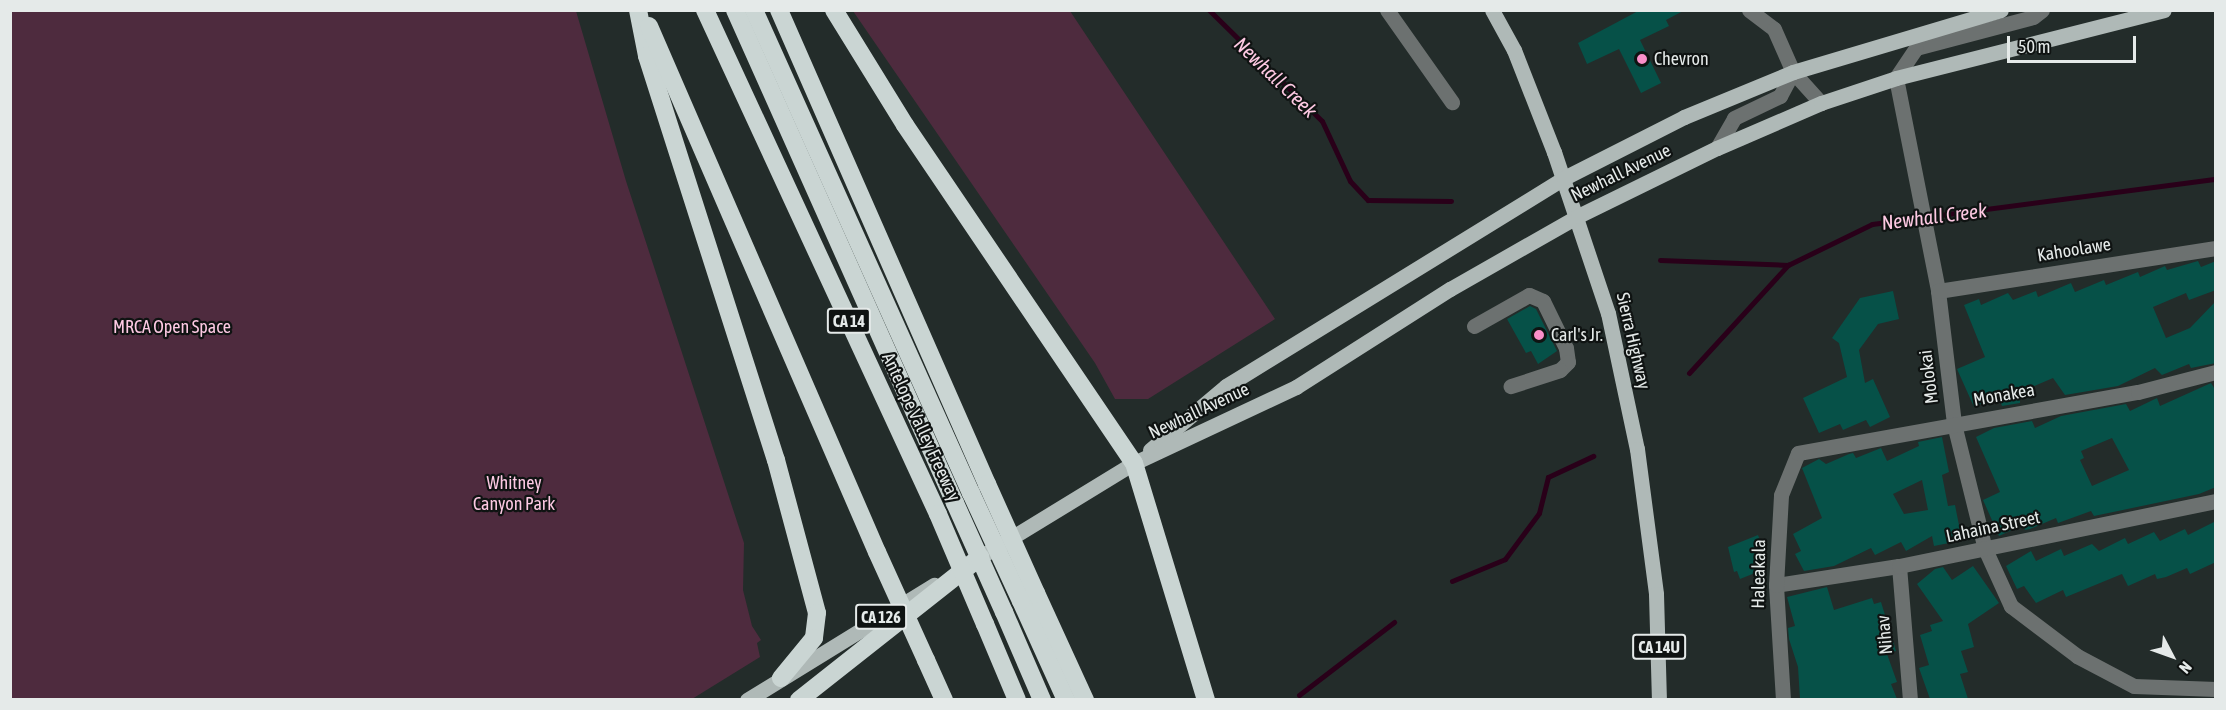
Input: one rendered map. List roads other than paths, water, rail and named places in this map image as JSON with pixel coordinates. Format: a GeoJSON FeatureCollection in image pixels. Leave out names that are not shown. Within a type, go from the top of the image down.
{"type":"FeatureCollection","features":[{"type":"Feature","properties":{"kind":"highway"},"geometry":{"type":"LineString","coordinates":[[640,10],[877,552],[944,699]]}},
{"type":"Feature","properties":{"kind":"highway"},"geometry":{"type":"LineString","coordinates":[[640,10],[647,56],[776,460],[817,613],[814,638],[781,678]]}},
{"type":"Feature","properties":{"kind":"highway","name":"Antelope Valley Freeway"},"geometry":{"type":"LineString","coordinates":[[705,10],[938,514],[1017,699]]}},
{"type":"Feature","properties":{"kind":"highway"},"geometry":{"type":"LineString","coordinates":[[735,10],[1042,699]]}},
{"type":"Feature","properties":{"kind":"highway"},"geometry":{"type":"LineString","coordinates":[[754,10],[979,489]]}},
{"type":"Feature","properties":{"kind":"highway","name":"Antelope Valley Freeway"},"geometry":{"type":"LineString","coordinates":[[779,10],[979,489],[1028,597],[1085,699]]}},
{"type":"Feature","properties":{"kind":"highway"},"geometry":{"type":"LineString","coordinates":[[834,10],[905,125],[1134,463],[1206,699]]}},
{"type":"Feature","properties":{"kind":"highway"},"geometry":{"type":"LineString","coordinates":[[799,699],[980,557]]}},
{"type":"Feature","properties":{"kind":"highway"},"geometry":{"type":"LineString","coordinates":[[1028,597],[1066,699]]}},
{"type":"Feature","properties":{"kind":"main road","name":"Sierra Highway"},"geometry":{"type":"LineString","coordinates":[[1492,10],[1514,50],[1578,216],[1622,371],[1637,449],[1656,594],[1659,699]]}},
{"type":"Feature","properties":{"kind":"main road","name":"Newhall Avenue"},"geometry":{"type":"LineString","coordinates":[[1134,463],[1227,386],[1564,178],[1684,117],[1793,72],[2001,10]]}},
{"type":"Feature","properties":{"kind":"main road","name":"Newhall Avenue"},"geometry":{"type":"LineString","coordinates":[[747,699],[1134,463],[1296,387],[1450,290],[1578,216],[1717,148],[1821,103],[1896,78],[2164,10]]}},
{"type":"Feature","properties":{"kind":"street"},"geometry":{"type":"LineString","coordinates":[[1388,10],[1452,102]]}},
{"type":"Feature","properties":{"kind":"street"},"geometry":{"type":"LineString","coordinates":[[1749,10],[1774,29],[1793,72],[1821,103]]}},
{"type":"Feature","properties":{"kind":"street"},"geometry":{"type":"LineString","coordinates":[[1896,78],[1916,48],[2032,17],[2042,10]]}},
{"type":"Feature","properties":{"kind":"street"},"geometry":{"type":"LineString","coordinates":[[1717,148],[1734,118],[1780,96],[1793,72]]}},
{"type":"Feature","properties":{"kind":"street","name":"Molokai"},"geometry":{"type":"LineString","coordinates":[[1896,78],[1938,291],[1954,423],[1985,549],[2011,606],[2078,656],[2134,686],[2216,688]]}},
{"type":"Feature","properties":{"kind":"street","name":"Kahoolawe"},"geometry":{"type":"LineString","coordinates":[[1938,291],[2216,248]]}},
{"type":"Feature","properties":{"kind":"street"},"geometry":{"type":"LineString","coordinates":[[1474,326],[1529,295],[1543,301],[1566,348],[1568,362],[1560,370],[1511,386]]}},
{"type":"Feature","properties":{"kind":"street","name":"Monakea"},"geometry":{"type":"LineString","coordinates":[[1798,453],[1954,423],[2138,392],[2216,372]]}},
{"type":"Feature","properties":{"kind":"street","name":"Haleakala"},"geometry":{"type":"LineString","coordinates":[[1783,699],[1776,585],[1781,495],[1798,453]]}},
{"type":"Feature","properties":{"kind":"street","name":"Lahaina Street"},"geometry":{"type":"LineString","coordinates":[[1776,585],[1899,566],[2216,501]]}},
{"type":"Feature","properties":{"kind":"street","name":"Nihav"},"geometry":{"type":"LineString","coordinates":[[1899,566],[1910,699]]}},
{"type":"Feature","properties":{"kind":"waterway","name":"Newhall Creek"},"geometry":{"type":"LineString","coordinates":[[1209,10],[1322,121],[1350,181],[1368,200],[1451,201]]}},
{"type":"Feature","properties":{"kind":"waterway","name":"Newhall Creek"},"geometry":{"type":"LineString","coordinates":[[1660,260],[1788,265],[1872,224],[2216,179]]}},
{"type":"Feature","properties":{"kind":"waterway"},"geometry":{"type":"LineString","coordinates":[[1689,373],[1788,265]]}},
{"type":"Feature","properties":{"kind":"waterway"},"geometry":{"type":"LineString","coordinates":[[1452,581],[1505,559],[1539,513],[1548,477],[1593,456]]}},
{"type":"Feature","properties":{"kind":"waterway"},"geometry":{"type":"LineString","coordinates":[[1299,695],[1394,622]]}},
{"type":"Feature","properties":{"kind":"place","name":"Chevron"},"geometry":{"type":"Point","coordinates":[1642,59]}},
{"type":"Feature","properties":{"kind":"place","name":"Carl's Jr."},"geometry":{"type":"Point","coordinates":[1539,335]}},
{"type":"Feature","properties":{"kind":"park label","name":"MRCA Open Space"},"geometry":{"type":"Point","coordinates":[172,327]}},
{"type":"Feature","properties":{"kind":"park label","name":"Whitney Canyon Park"},"geometry":{"type":"Point","coordinates":[514,494]}}]}
